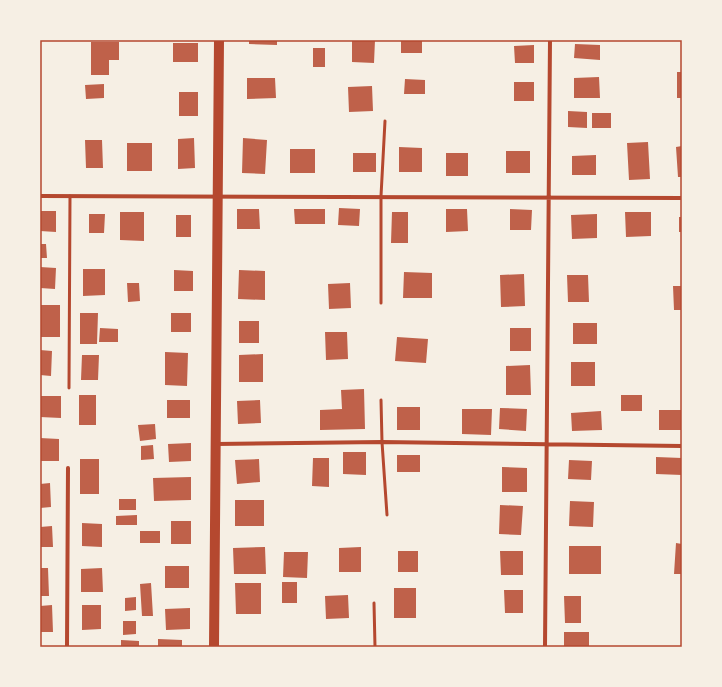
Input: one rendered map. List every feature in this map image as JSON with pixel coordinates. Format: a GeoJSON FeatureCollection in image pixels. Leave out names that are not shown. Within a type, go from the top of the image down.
{"type":"FeatureCollection","features":[{"type":"Feature","properties":{"kind":"main road"},"geometry":{"type":"LineString","coordinates":[[214,647],[219,197],[219,40]]}},
{"type":"Feature","properties":{"kind":"street"},"geometry":{"type":"LineString","coordinates":[[545,647],[550,40]]}},
{"type":"Feature","properties":{"kind":"street"},"geometry":{"type":"LineString","coordinates":[[40,196],[682,198]]}},
{"type":"Feature","properties":{"kind":"street"},"geometry":{"type":"LineString","coordinates":[[216,444],[382,442],[682,446]]}},
{"type":"Feature","properties":{"kind":"street"},"geometry":{"type":"LineString","coordinates":[[67,647],[68,468]]}},
{"type":"Feature","properties":{"kind":"lane"},"geometry":{"type":"LineString","coordinates":[[382,303],[381,196],[385,121]]}},
{"type":"Feature","properties":{"kind":"lane"},"geometry":{"type":"LineString","coordinates":[[69,388],[70,196]]}},
{"type":"Feature","properties":{"kind":"lane"},"geometry":{"type":"LineString","coordinates":[[381,400],[387,515]]}},
{"type":"Feature","properties":{"kind":"lane"},"geometry":{"type":"LineString","coordinates":[[374,602],[375,647]]}},
{"type":"Feature","properties":{"kind":"building"},"geometry":{"type":"Polygon","coordinates":[[[249,40],[277,40],[277,45],[249,44],[249,40]]]}},
{"type":"Feature","properties":{"kind":"building"},"geometry":{"type":"Polygon","coordinates":[[[352,40],[375,40],[374,63],[352,62],[352,40]]]}},
{"type":"Feature","properties":{"kind":"building"},"geometry":{"type":"Polygon","coordinates":[[[401,40],[422,40],[422,53],[401,53],[401,40]]]}},
{"type":"Feature","properties":{"kind":"building"},"geometry":{"type":"Polygon","coordinates":[[[91,42],[119,42],[119,60],[109,60],[109,75],[91,75],[91,42]]]}},
{"type":"Feature","properties":{"kind":"building"},"geometry":{"type":"Polygon","coordinates":[[[173,43],[198,43],[198,62],[173,62],[173,43]]]}},
{"type":"Feature","properties":{"kind":"building"},"geometry":{"type":"Polygon","coordinates":[[[575,44],[600,45],[600,60],[574,58],[575,44]]]}},
{"type":"Feature","properties":{"kind":"building"},"geometry":{"type":"Polygon","coordinates":[[[534,45],[534,63],[515,63],[514,46],[534,45]]]}},
{"type":"Feature","properties":{"kind":"building"},"geometry":{"type":"Polygon","coordinates":[[[313,48],[325,48],[325,67],[313,67],[313,48]]]}},
{"type":"Feature","properties":{"kind":"building"},"geometry":{"type":"Polygon","coordinates":[[[677,72],[682,72],[682,98],[677,98],[677,72]]]}},
{"type":"Feature","properties":{"kind":"building"},"geometry":{"type":"Polygon","coordinates":[[[599,77],[600,98],[574,98],[574,78],[599,77]]]}},
{"type":"Feature","properties":{"kind":"building"},"geometry":{"type":"Polygon","coordinates":[[[247,78],[275,78],[276,98],[247,99],[247,78]]]}},
{"type":"Feature","properties":{"kind":"building"},"geometry":{"type":"Polygon","coordinates":[[[405,79],[425,80],[425,94],[404,94],[405,79]]]}},
{"type":"Feature","properties":{"kind":"building"},"geometry":{"type":"Polygon","coordinates":[[[514,82],[534,82],[534,101],[514,101],[514,82]]]}},
{"type":"Feature","properties":{"kind":"building"},"geometry":{"type":"Polygon","coordinates":[[[104,84],[104,98],[86,99],[85,85],[104,84]]]}},
{"type":"Feature","properties":{"kind":"building"},"geometry":{"type":"Polygon","coordinates":[[[372,86],[373,111],[349,112],[348,87],[372,86]]]}},
{"type":"Feature","properties":{"kind":"building"},"geometry":{"type":"Polygon","coordinates":[[[179,92],[198,92],[198,116],[179,116],[179,92]]]}},
{"type":"Feature","properties":{"kind":"building"},"geometry":{"type":"Polygon","coordinates":[[[568,111],[587,112],[587,128],[568,127],[568,111]]]}},
{"type":"Feature","properties":{"kind":"building"},"geometry":{"type":"Polygon","coordinates":[[[592,113],[611,113],[611,128],[592,128],[592,113]]]}},
{"type":"Feature","properties":{"kind":"building"},"geometry":{"type":"Polygon","coordinates":[[[194,138],[195,168],[178,169],[178,139],[194,138]]]}},
{"type":"Feature","properties":{"kind":"building"},"geometry":{"type":"Polygon","coordinates":[[[243,138],[267,140],[265,174],[242,173],[243,138]]]}},
{"type":"Feature","properties":{"kind":"building"},"geometry":{"type":"Polygon","coordinates":[[[85,140],[102,140],[103,168],[86,168],[85,140]]]}},
{"type":"Feature","properties":{"kind":"building"},"geometry":{"type":"Polygon","coordinates":[[[648,142],[650,179],[629,180],[627,143],[648,142]]]}},
{"type":"Feature","properties":{"kind":"building"},"geometry":{"type":"Polygon","coordinates":[[[127,143],[152,143],[152,171],[127,171],[127,143]]]}},
{"type":"Feature","properties":{"kind":"building"},"geometry":{"type":"Polygon","coordinates":[[[682,146],[682,177],[678,177],[676,147],[682,146]]]}},
{"type":"Feature","properties":{"kind":"building"},"geometry":{"type":"Polygon","coordinates":[[[399,147],[422,148],[422,172],[399,172],[399,147]]]}},
{"type":"Feature","properties":{"kind":"building"},"geometry":{"type":"Polygon","coordinates":[[[290,149],[315,149],[315,173],[290,173],[290,149]]]}},
{"type":"Feature","properties":{"kind":"building"},"geometry":{"type":"Polygon","coordinates":[[[506,151],[530,151],[530,173],[506,173],[506,151]]]}},
{"type":"Feature","properties":{"kind":"building"},"geometry":{"type":"Polygon","coordinates":[[[353,153],[376,153],[376,172],[353,172],[353,153]]]}},
{"type":"Feature","properties":{"kind":"building"},"geometry":{"type":"Polygon","coordinates":[[[446,153],[468,153],[468,176],[446,176],[446,153]]]}},
{"type":"Feature","properties":{"kind":"building"},"geometry":{"type":"Polygon","coordinates":[[[596,155],[596,175],[572,175],[572,156],[596,155]]]}},
{"type":"Feature","properties":{"kind":"building"},"geometry":{"type":"Polygon","coordinates":[[[339,208],[360,209],[359,226],[338,225],[339,208]]]}},
{"type":"Feature","properties":{"kind":"building"},"geometry":{"type":"Polygon","coordinates":[[[237,209],[259,209],[260,229],[237,229],[237,209]]]}},
{"type":"Feature","properties":{"kind":"building"},"geometry":{"type":"Polygon","coordinates":[[[294,209],[325,209],[325,224],[295,224],[294,209]]]}},
{"type":"Feature","properties":{"kind":"building"},"geometry":{"type":"Polygon","coordinates":[[[446,209],[467,209],[468,231],[446,232],[446,209]]]}},
{"type":"Feature","properties":{"kind":"building"},"geometry":{"type":"Polygon","coordinates":[[[510,209],[532,210],[531,230],[510,230],[510,209]]]}},
{"type":"Feature","properties":{"kind":"building"},"geometry":{"type":"Polygon","coordinates":[[[40,211],[56,211],[56,232],[40,231],[40,211]]]}},
{"type":"Feature","properties":{"kind":"building"},"geometry":{"type":"Polygon","coordinates":[[[120,212],[144,212],[144,241],[120,240],[120,212]]]}},
{"type":"Feature","properties":{"kind":"building"},"geometry":{"type":"Polygon","coordinates":[[[392,212],[408,212],[408,243],[391,243],[392,212]]]}},
{"type":"Feature","properties":{"kind":"building"},"geometry":{"type":"Polygon","coordinates":[[[625,212],[651,212],[651,236],[626,237],[625,212]]]}},
{"type":"Feature","properties":{"kind":"building"},"geometry":{"type":"Polygon","coordinates":[[[89,214],[105,214],[104,233],[89,233],[89,214]]]}},
{"type":"Feature","properties":{"kind":"building"},"geometry":{"type":"Polygon","coordinates":[[[597,214],[597,238],[572,239],[571,215],[597,214]]]}},
{"type":"Feature","properties":{"kind":"building"},"geometry":{"type":"Polygon","coordinates":[[[176,215],[191,215],[191,237],[176,237],[176,215]]]}},
{"type":"Feature","properties":{"kind":"building"},"geometry":{"type":"Polygon","coordinates":[[[679,217],[682,217],[682,232],[679,232],[679,217]]]}},
{"type":"Feature","properties":{"kind":"building"},"geometry":{"type":"Polygon","coordinates":[[[40,244],[46,244],[47,258],[40,258],[40,244]]]}},
{"type":"Feature","properties":{"kind":"building"},"geometry":{"type":"Polygon","coordinates":[[[40,267],[56,268],[55,289],[40,288],[40,267]]]}},
{"type":"Feature","properties":{"kind":"building"},"geometry":{"type":"Polygon","coordinates":[[[83,269],[105,269],[105,295],[83,296],[83,269]]]}},
{"type":"Feature","properties":{"kind":"building"},"geometry":{"type":"Polygon","coordinates":[[[174,270],[193,271],[193,291],[174,291],[174,270]]]}},
{"type":"Feature","properties":{"kind":"building"},"geometry":{"type":"Polygon","coordinates":[[[239,270],[265,271],[265,300],[238,299],[239,270]]]}},
{"type":"Feature","properties":{"kind":"building"},"geometry":{"type":"Polygon","coordinates":[[[404,272],[432,273],[432,298],[403,298],[404,272]]]}},
{"type":"Feature","properties":{"kind":"building"},"geometry":{"type":"Polygon","coordinates":[[[524,274],[525,306],[501,307],[500,275],[524,274]]]}},
{"type":"Feature","properties":{"kind":"building"},"geometry":{"type":"Polygon","coordinates":[[[567,275],[588,275],[589,302],[568,302],[567,275]]]}},
{"type":"Feature","properties":{"kind":"building"},"geometry":{"type":"Polygon","coordinates":[[[127,283],[139,283],[140,301],[128,302],[127,283]]]}},
{"type":"Feature","properties":{"kind":"building"},"geometry":{"type":"Polygon","coordinates":[[[350,283],[351,308],[329,309],[328,284],[350,283]]]}},
{"type":"Feature","properties":{"kind":"building"},"geometry":{"type":"Polygon","coordinates":[[[673,286],[682,286],[682,310],[674,310],[673,286]]]}},
{"type":"Feature","properties":{"kind":"building"},"geometry":{"type":"Polygon","coordinates":[[[40,305],[60,305],[60,337],[40,337],[40,305]]]}},
{"type":"Feature","properties":{"kind":"building"},"geometry":{"type":"Polygon","coordinates":[[[80,313],[98,313],[97,344],[80,344],[80,313]]]}},
{"type":"Feature","properties":{"kind":"building"},"geometry":{"type":"Polygon","coordinates":[[[171,313],[191,313],[191,332],[171,332],[171,313]]]}},
{"type":"Feature","properties":{"kind":"building"},"geometry":{"type":"Polygon","coordinates":[[[239,321],[259,321],[259,343],[239,343],[239,321]]]}},
{"type":"Feature","properties":{"kind":"building"},"geometry":{"type":"Polygon","coordinates":[[[573,323],[597,323],[597,344],[573,344],[573,323]]]}},
{"type":"Feature","properties":{"kind":"building"},"geometry":{"type":"Polygon","coordinates":[[[100,328],[118,329],[118,342],[99,342],[100,328]]]}},
{"type":"Feature","properties":{"kind":"building"},"geometry":{"type":"Polygon","coordinates":[[[510,328],[531,328],[531,351],[510,351],[510,328]]]}},
{"type":"Feature","properties":{"kind":"building"},"geometry":{"type":"Polygon","coordinates":[[[325,332],[347,332],[348,359],[326,360],[325,332]]]}},
{"type":"Feature","properties":{"kind":"building"},"geometry":{"type":"Polygon","coordinates":[[[397,337],[428,339],[426,363],[395,361],[397,337]]]}},
{"type":"Feature","properties":{"kind":"building"},"geometry":{"type":"Polygon","coordinates":[[[40,350],[52,351],[51,376],[40,375],[40,350]]]}},
{"type":"Feature","properties":{"kind":"building"},"geometry":{"type":"Polygon","coordinates":[[[165,352],[188,353],[187,386],[165,385],[165,352]]]}},
{"type":"Feature","properties":{"kind":"building"},"geometry":{"type":"Polygon","coordinates":[[[263,354],[263,382],[239,382],[239,355],[263,354]]]}},
{"type":"Feature","properties":{"kind":"building"},"geometry":{"type":"Polygon","coordinates":[[[82,355],[99,355],[98,380],[81,380],[82,355]]]}},
{"type":"Feature","properties":{"kind":"building"},"geometry":{"type":"Polygon","coordinates":[[[571,362],[595,362],[595,386],[571,386],[571,362]]]}},
{"type":"Feature","properties":{"kind":"building"},"geometry":{"type":"Polygon","coordinates":[[[530,365],[531,395],[506,395],[506,366],[530,365]]]}},
{"type":"Feature","properties":{"kind":"building"},"geometry":{"type":"Polygon","coordinates":[[[364,389],[365,429],[320,430],[320,410],[342,409],[341,390],[364,389]]]}},
{"type":"Feature","properties":{"kind":"building"},"geometry":{"type":"Polygon","coordinates":[[[79,395],[96,395],[96,425],[79,425],[79,395]]]}},
{"type":"Feature","properties":{"kind":"building"},"geometry":{"type":"Polygon","coordinates":[[[621,395],[642,395],[642,411],[621,411],[621,395]]]}},
{"type":"Feature","properties":{"kind":"building"},"geometry":{"type":"Polygon","coordinates":[[[40,396],[61,396],[61,418],[40,417],[40,396]]]}},
{"type":"Feature","properties":{"kind":"building"},"geometry":{"type":"Polygon","coordinates":[[[167,400],[190,400],[190,418],[167,418],[167,400]]]}},
{"type":"Feature","properties":{"kind":"building"},"geometry":{"type":"Polygon","coordinates":[[[260,400],[261,423],[238,424],[237,401],[260,400]]]}},
{"type":"Feature","properties":{"kind":"building"},"geometry":{"type":"Polygon","coordinates":[[[397,407],[420,407],[420,430],[397,430],[397,407]]]}},
{"type":"Feature","properties":{"kind":"building"},"geometry":{"type":"Polygon","coordinates":[[[500,408],[527,409],[526,431],[499,429],[500,408]]]}},
{"type":"Feature","properties":{"kind":"building"},"geometry":{"type":"Polygon","coordinates":[[[462,409],[492,409],[491,435],[462,434],[462,409]]]}},
{"type":"Feature","properties":{"kind":"building"},"geometry":{"type":"Polygon","coordinates":[[[659,410],[682,410],[682,430],[659,430],[659,410]]]}},
{"type":"Feature","properties":{"kind":"building"},"geometry":{"type":"Polygon","coordinates":[[[601,411],[602,430],[572,431],[571,413],[601,411]]]}},
{"type":"Feature","properties":{"kind":"building"},"geometry":{"type":"Polygon","coordinates":[[[155,424],[156,439],[140,441],[138,425],[155,424]]]}},
{"type":"Feature","properties":{"kind":"building"},"geometry":{"type":"Polygon","coordinates":[[[40,438],[59,439],[59,461],[40,461],[40,438]]]}},
{"type":"Feature","properties":{"kind":"building"},"geometry":{"type":"Polygon","coordinates":[[[191,443],[191,461],[169,462],[168,444],[191,443]]]}},
{"type":"Feature","properties":{"kind":"building"},"geometry":{"type":"Polygon","coordinates":[[[153,445],[154,459],[141,460],[141,446],[153,445]]]}},
{"type":"Feature","properties":{"kind":"building"},"geometry":{"type":"Polygon","coordinates":[[[343,452],[366,452],[366,475],[343,474],[343,452]]]}},
{"type":"Feature","properties":{"kind":"building"},"geometry":{"type":"Polygon","coordinates":[[[397,455],[420,455],[420,472],[397,472],[397,455]]]}},
{"type":"Feature","properties":{"kind":"building"},"geometry":{"type":"Polygon","coordinates":[[[656,457],[682,458],[682,475],[656,474],[656,457]]]}},
{"type":"Feature","properties":{"kind":"building"},"geometry":{"type":"Polygon","coordinates":[[[313,458],[329,458],[329,487],[312,486],[313,458]]]}},
{"type":"Feature","properties":{"kind":"building"},"geometry":{"type":"Polygon","coordinates":[[[80,459],[99,459],[99,494],[80,494],[80,459]]]}},
{"type":"Feature","properties":{"kind":"building"},"geometry":{"type":"Polygon","coordinates":[[[259,459],[260,482],[237,484],[235,460],[259,459]]]}},
{"type":"Feature","properties":{"kind":"building"},"geometry":{"type":"Polygon","coordinates":[[[569,460],[592,461],[591,480],[568,479],[569,460]]]}},
{"type":"Feature","properties":{"kind":"building"},"geometry":{"type":"Polygon","coordinates":[[[502,467],[527,468],[527,492],[502,492],[502,467]]]}},
{"type":"Feature","properties":{"kind":"building"},"geometry":{"type":"Polygon","coordinates":[[[191,477],[191,500],[154,501],[153,478],[191,477]]]}},
{"type":"Feature","properties":{"kind":"building"},"geometry":{"type":"Polygon","coordinates":[[[50,483],[51,507],[40,508],[40,484],[50,483]]]}},
{"type":"Feature","properties":{"kind":"building"},"geometry":{"type":"Polygon","coordinates":[[[119,499],[136,499],[136,510],[119,510],[119,499]]]}},
{"type":"Feature","properties":{"kind":"building"},"geometry":{"type":"Polygon","coordinates":[[[235,500],[264,500],[264,526],[235,526],[235,500]]]}},
{"type":"Feature","properties":{"kind":"building"},"geometry":{"type":"Polygon","coordinates":[[[570,501],[594,502],[593,527],[569,526],[570,501]]]}},
{"type":"Feature","properties":{"kind":"building"},"geometry":{"type":"Polygon","coordinates":[[[500,505],[523,506],[521,535],[499,534],[500,505]]]}},
{"type":"Feature","properties":{"kind":"building"},"geometry":{"type":"Polygon","coordinates":[[[137,515],[137,525],[116,525],[116,516],[137,515]]]}},
{"type":"Feature","properties":{"kind":"building"},"geometry":{"type":"Polygon","coordinates":[[[171,521],[191,521],[191,544],[171,544],[171,521]]]}},
{"type":"Feature","properties":{"kind":"building"},"geometry":{"type":"Polygon","coordinates":[[[82,523],[102,524],[102,547],[82,546],[82,523]]]}},
{"type":"Feature","properties":{"kind":"building"},"geometry":{"type":"Polygon","coordinates":[[[52,526],[53,547],[40,547],[40,527],[52,526]]]}},
{"type":"Feature","properties":{"kind":"building"},"geometry":{"type":"Polygon","coordinates":[[[140,531],[160,531],[160,543],[140,543],[140,531]]]}},
{"type":"Feature","properties":{"kind":"building"},"geometry":{"type":"Polygon","coordinates":[[[676,543],[682,544],[682,574],[674,574],[676,543]]]}},
{"type":"Feature","properties":{"kind":"building"},"geometry":{"type":"Polygon","coordinates":[[[569,546],[601,546],[601,574],[569,574],[569,546]]]}},
{"type":"Feature","properties":{"kind":"building"},"geometry":{"type":"Polygon","coordinates":[[[265,547],[266,574],[234,574],[233,548],[265,547]]]}},
{"type":"Feature","properties":{"kind":"building"},"geometry":{"type":"Polygon","coordinates":[[[361,547],[361,572],[339,572],[339,548],[361,547]]]}},
{"type":"Feature","properties":{"kind":"building"},"geometry":{"type":"Polygon","coordinates":[[[398,551],[418,551],[418,572],[398,572],[398,551]]]}},
{"type":"Feature","properties":{"kind":"building"},"geometry":{"type":"Polygon","coordinates":[[[500,551],[523,551],[523,575],[501,575],[500,551]]]}},
{"type":"Feature","properties":{"kind":"building"},"geometry":{"type":"Polygon","coordinates":[[[284,552],[308,552],[307,578],[283,577],[284,552]]]}},
{"type":"Feature","properties":{"kind":"building"},"geometry":{"type":"Polygon","coordinates":[[[165,566],[189,566],[189,588],[165,588],[165,566]]]}},
{"type":"Feature","properties":{"kind":"building"},"geometry":{"type":"Polygon","coordinates":[[[40,568],[48,568],[49,596],[40,596],[40,568]]]}},
{"type":"Feature","properties":{"kind":"building"},"geometry":{"type":"Polygon","coordinates":[[[102,568],[103,592],[81,592],[81,569],[102,568]]]}},
{"type":"Feature","properties":{"kind":"building"},"geometry":{"type":"Polygon","coordinates":[[[282,582],[297,582],[297,603],[282,603],[282,582]]]}},
{"type":"Feature","properties":{"kind":"building"},"geometry":{"type":"Polygon","coordinates":[[[151,583],[153,616],[142,616],[140,584],[151,583]]]}},
{"type":"Feature","properties":{"kind":"building"},"geometry":{"type":"Polygon","coordinates":[[[235,583],[261,583],[261,614],[236,614],[235,583]]]}},
{"type":"Feature","properties":{"kind":"building"},"geometry":{"type":"Polygon","coordinates":[[[394,588],[416,588],[416,618],[394,618],[394,588]]]}},
{"type":"Feature","properties":{"kind":"building"},"geometry":{"type":"Polygon","coordinates":[[[504,590],[523,590],[523,613],[505,613],[504,590]]]}},
{"type":"Feature","properties":{"kind":"building"},"geometry":{"type":"Polygon","coordinates":[[[348,595],[349,618],[326,619],[325,596],[348,595]]]}},
{"type":"Feature","properties":{"kind":"building"},"geometry":{"type":"Polygon","coordinates":[[[564,596],[581,596],[581,623],[565,623],[564,596]]]}},
{"type":"Feature","properties":{"kind":"building"},"geometry":{"type":"Polygon","coordinates":[[[136,597],[136,610],[125,611],[125,598],[136,597]]]}},
{"type":"Feature","properties":{"kind":"building"},"geometry":{"type":"Polygon","coordinates":[[[52,605],[53,632],[40,632],[40,606],[52,605]]]}},
{"type":"Feature","properties":{"kind":"building"},"geometry":{"type":"Polygon","coordinates":[[[82,605],[101,605],[101,629],[82,630],[82,605]]]}},
{"type":"Feature","properties":{"kind":"building"},"geometry":{"type":"Polygon","coordinates":[[[190,608],[190,629],[166,630],[165,609],[190,608]]]}},
{"type":"Feature","properties":{"kind":"building"},"geometry":{"type":"Polygon","coordinates":[[[123,621],[136,621],[136,634],[123,635],[123,621]]]}},
{"type":"Feature","properties":{"kind":"building"},"geometry":{"type":"Polygon","coordinates":[[[564,632],[589,632],[589,647],[564,647],[564,632]]]}},
{"type":"Feature","properties":{"kind":"building"},"geometry":{"type":"Polygon","coordinates":[[[158,639],[182,640],[182,647],[158,647],[158,639]]]}},
{"type":"Feature","properties":{"kind":"building"},"geometry":{"type":"Polygon","coordinates":[[[121,640],[139,641],[139,647],[121,647],[121,640]]]}}]}
